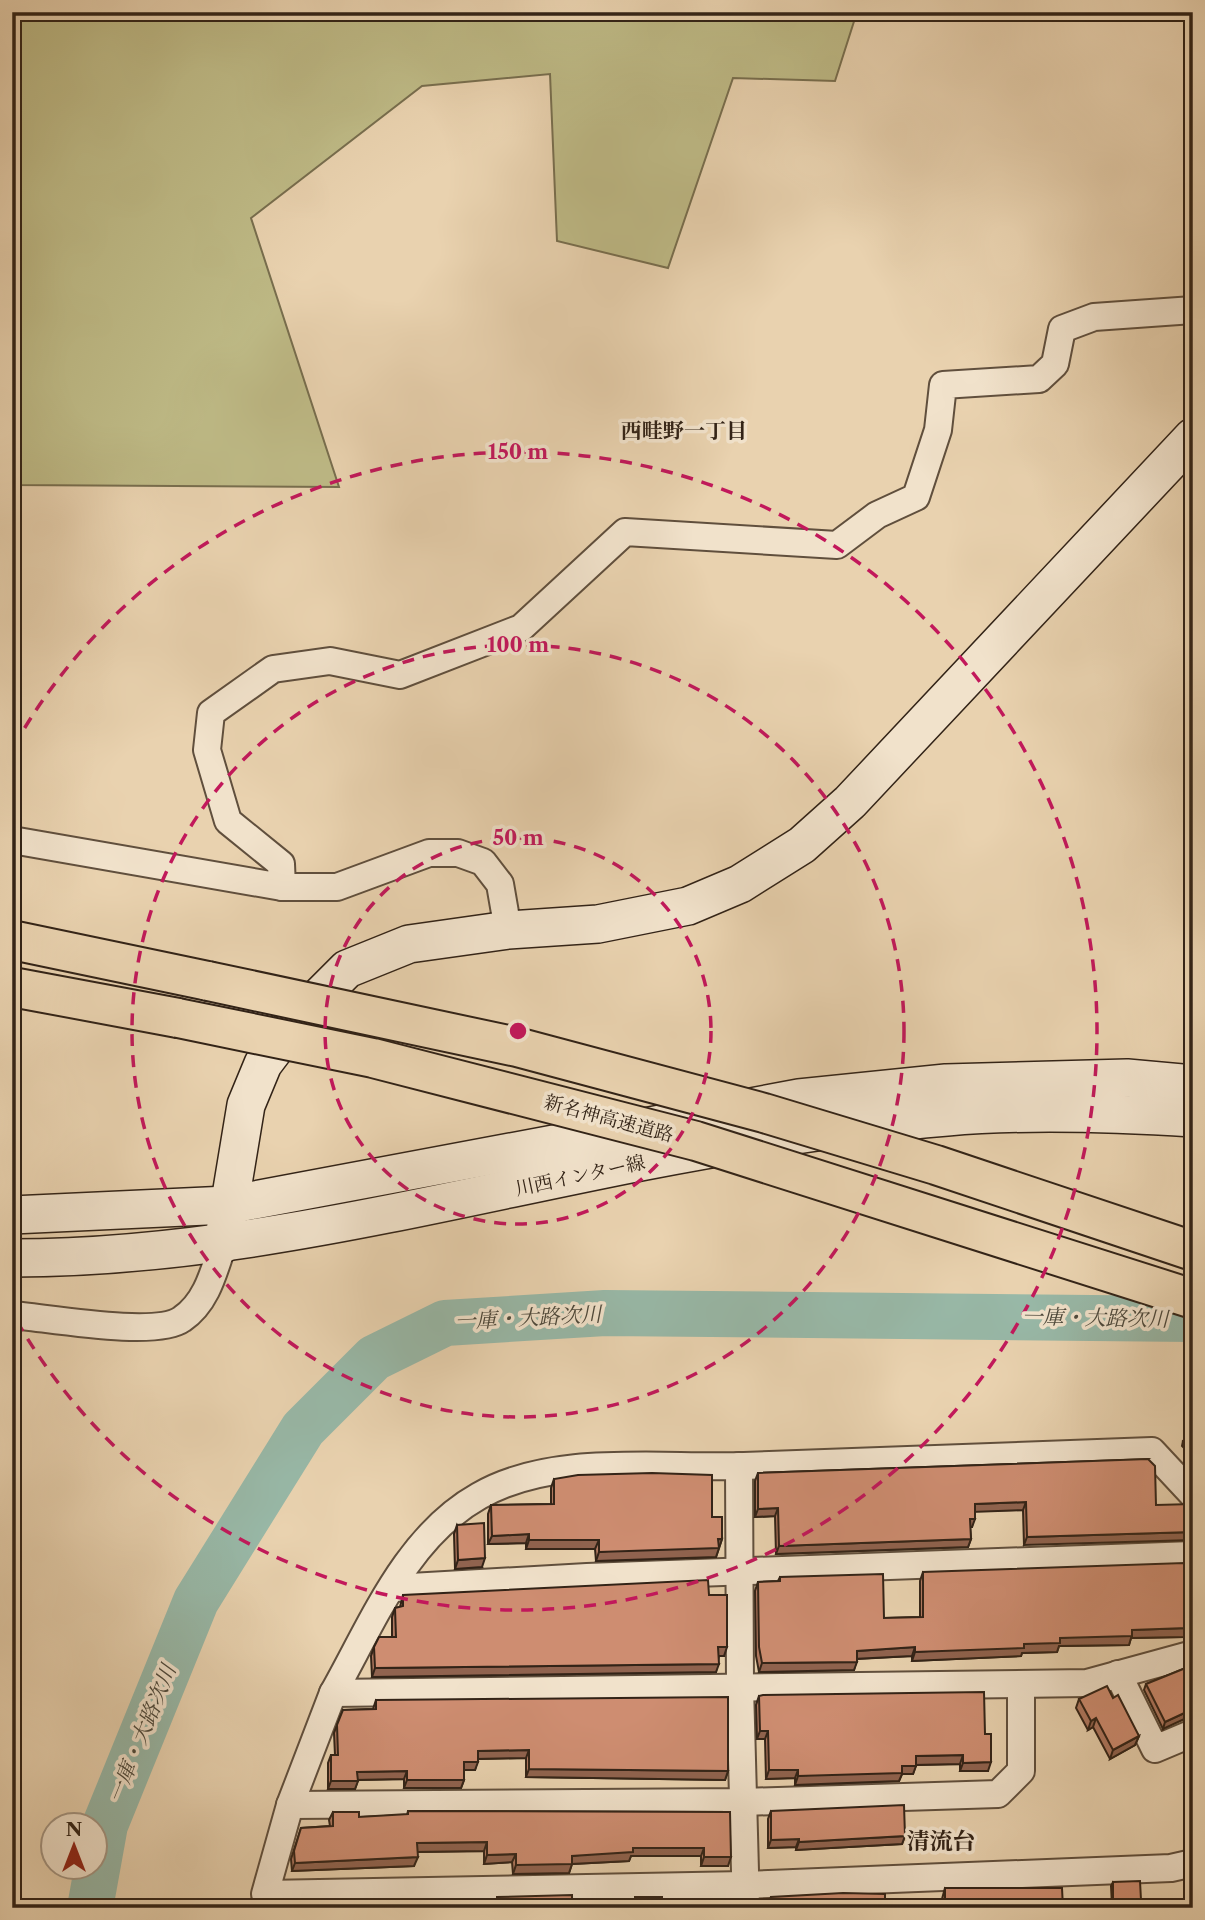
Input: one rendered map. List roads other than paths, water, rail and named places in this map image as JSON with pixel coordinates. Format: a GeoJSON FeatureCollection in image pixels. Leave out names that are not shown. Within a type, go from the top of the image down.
{"type":"FeatureCollection","features":[{"type":"Feature","properties":{"kind":"highway"},"geometry":{"type":"LineString","coordinates":[[12,940],[517,1046],[764,1113],[936,1165],[1193,1251]]}},
{"type":"Feature","properties":{"kind":"highway"},"geometry":{"type":"LineString","coordinates":[[12,987],[176,1025]]}},
{"type":"Feature","properties":{"kind":"highway"},"geometry":{"type":"LineString","coordinates":[[12,1007],[176,1025]]}},
{"type":"Feature","properties":{"kind":"highway","name":"新名神高速道路"},"geometry":{"type":"LineString","coordinates":[[176,1025],[373,1058],[695,1141],[1193,1299]]}},
{"type":"Feature","properties":{"kind":"main road"},"geometry":{"type":"LineString","coordinates":[[223,1244],[246,1105],[263,1064],[297,1019],[347,969],[409,944],[508,930],[598,924],[688,906],[740,884],[802,845],[850,802],[1193,437]]}},
{"type":"Feature","properties":{"kind":"main road","name":"川西インター線"},"geometry":{"type":"LineString","coordinates":[[12,1215],[228,1205],[799,1098],[946,1083],[1127,1078],[1193,1084]]}},
{"type":"Feature","properties":{"kind":"main road","name":"川西インター線"},"geometry":{"type":"LineString","coordinates":[[12,1258],[57,1258],[223,1244],[453,1202],[646,1161],[806,1135],[948,1117],[1130,1114],[1193,1118]]}},
{"type":"Feature","properties":{"kind":"street"},"geometry":{"type":"LineString","coordinates":[[282,887],[281,864],[228,821],[207,750],[211,713],[273,669],[330,661],[400,676],[521,628],[625,532],[837,545],[877,515],[916,497],[938,430],[943,385],[1039,379],[1055,364],[1062,329],[1094,317],[1193,310]]}},
{"type":"Feature","properties":{"kind":"street"},"geometry":{"type":"LineString","coordinates":[[12,840],[282,887],[337,887],[429,853],[458,853],[483,862],[500,884],[508,930]]}},
{"type":"Feature","properties":{"kind":"street"},"geometry":{"type":"LineString","coordinates":[[12,1315],[144,1328],[181,1320],[206,1293],[223,1244]]}},
{"type":"Feature","properties":{"kind":"street"},"geometry":{"type":"LineString","coordinates":[[1193,1495],[1152,1451],[739,1466],[562,1469],[511,1481],[479,1496],[432,1534],[410,1558],[332,1693],[290,1805],[264,1901],[746,1896],[1171,1868],[1193,1863]]}},
{"type":"Feature","properties":{"kind":"street"},"geometry":{"type":"LineString","coordinates":[[739,1466],[740,1686],[746,1896]]}},
{"type":"Feature","properties":{"kind":"street"},"geometry":{"type":"LineString","coordinates":[[393,1588],[1193,1555]]}},
{"type":"Feature","properties":{"kind":"street"},"geometry":{"type":"LineString","coordinates":[[332,1693],[1087,1683],[1193,1654]]}},
{"type":"Feature","properties":{"kind":"street"},"geometry":{"type":"LineString","coordinates":[[1118,1674],[1155,1749],[1193,1733]]}},
{"type":"Feature","properties":{"kind":"street"},"geometry":{"type":"LineString","coordinates":[[290,1805],[743,1802],[998,1794],[1021,1771],[1021,1684]]}},
{"type":"Feature","properties":{"kind":"waterway","name":"一庫・大路次川"},"geometry":{"type":"LineString","coordinates":[[90,1908],[105,1825],[196,1601],[303,1429],[374,1358],[445,1323],[605,1313],[1193,1319]]}},
{"type":"Feature","properties":{"kind":"district","name":"西畦野一丁目"},"geometry":{"type":"Point","coordinates":[684,431]}},
{"type":"Feature","properties":{"kind":"district","name":"清流台"},"geometry":{"type":"Point","coordinates":[941,1841]}}]}
